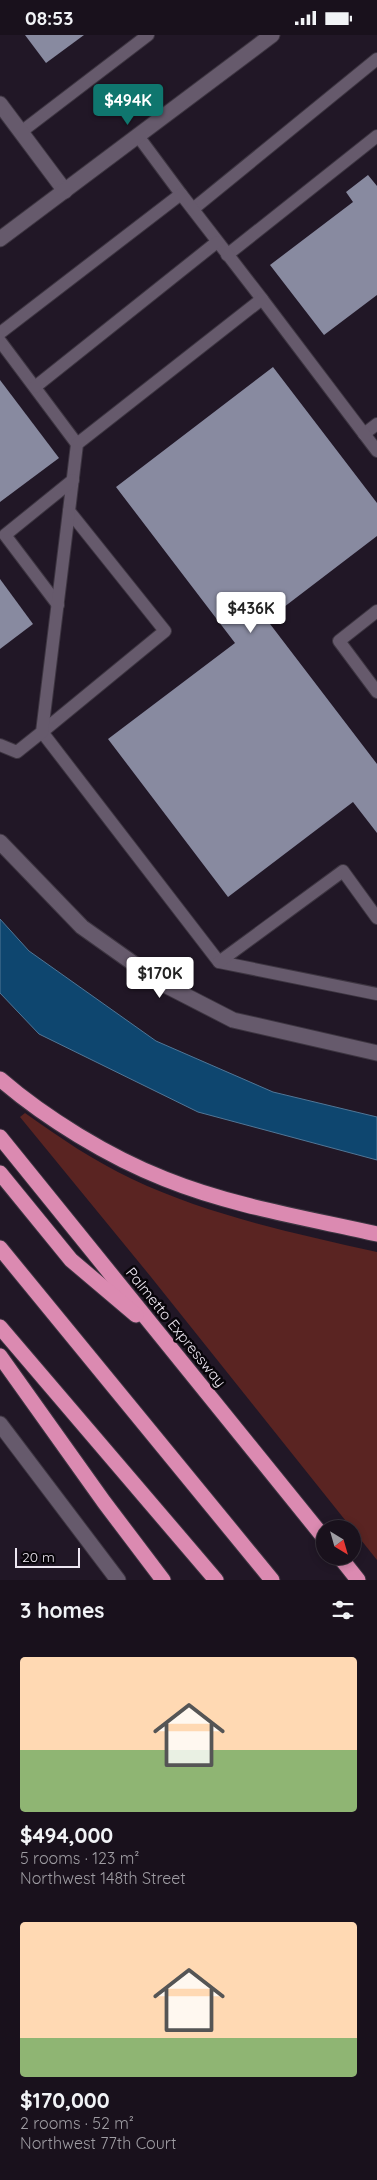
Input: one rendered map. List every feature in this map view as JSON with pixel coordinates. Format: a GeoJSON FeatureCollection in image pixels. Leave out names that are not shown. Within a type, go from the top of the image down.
{"type":"FeatureCollection","features":[{"type":"Feature","properties":{"kind":"highway"},"geometry":{"type":"LineString","coordinates":[[0,1079],[64,1125],[111,1154],[164,1179],[216,1196],[377,1234]]}},
{"type":"Feature","properties":{"kind":"highway","name":"Palmetto Expressway"},"geometry":{"type":"LineString","coordinates":[[0,1137],[316,1528]]}},
{"type":"Feature","properties":{"kind":"highway"},"geometry":{"type":"LineString","coordinates":[[0,1173],[78,1266],[162,1336]]}},
{"type":"Feature","properties":{"kind":"highway"},"geometry":{"type":"LineString","coordinates":[[0,1247],[272,1580]]}},
{"type":"Feature","properties":{"kind":"highway"},"geometry":{"type":"LineString","coordinates":[[0,1327],[216,1580]]}},
{"type":"Feature","properties":{"kind":"highway"},"geometry":{"type":"LineString","coordinates":[[0,1356],[127,1534],[163,1580]]}},
{"type":"Feature","properties":{"kind":"highway"},"geometry":{"type":"LineString","coordinates":[[346,1565],[358,1580]]}},
{"type":"Feature","properties":{"kind":"street"},"geometry":{"type":"LineString","coordinates":[[0,239],[272,35]]}},
{"type":"Feature","properties":{"kind":"street"},"geometry":{"type":"LineString","coordinates":[[0,104],[65,191]]}},
{"type":"Feature","properties":{"kind":"street"},"geometry":{"type":"LineString","coordinates":[[0,842],[82,927],[161,983],[233,1020],[377,1053]]}},
{"type":"Feature","properties":{"kind":"street"},"geometry":{"type":"LineString","coordinates":[[0,1424],[118,1580]]}},
{"type":"Feature","properties":{"kind":"lane"},"geometry":{"type":"LineString","coordinates":[[21,132],[148,35]]}},
{"type":"Feature","properties":{"kind":"lane"},"geometry":{"type":"LineString","coordinates":[[193,209],[377,59]]}},
{"type":"Feature","properties":{"kind":"lane"},"geometry":{"type":"LineString","coordinates":[[138,136],[377,451]]}},
{"type":"Feature","properties":{"kind":"lane"},"geometry":{"type":"LineString","coordinates":[[227,255],[377,136]]}},
{"type":"Feature","properties":{"kind":"lane"},"geometry":{"type":"LineString","coordinates":[[0,333],[182,194]]}},
{"type":"Feature","properties":{"kind":"lane"},"geometry":{"type":"LineString","coordinates":[[35,387],[217,241]]}},
{"type":"Feature","properties":{"kind":"lane"},"geometry":{"type":"LineString","coordinates":[[262,299],[78,444],[42,732],[219,962],[377,994]]}},
{"type":"Feature","properties":{"kind":"lane"},"geometry":{"type":"LineString","coordinates":[[0,341],[78,444]]}},
{"type":"Feature","properties":{"kind":"lane"},"geometry":{"type":"LineString","coordinates":[[364,434],[377,424]]}},
{"type":"Feature","properties":{"kind":"lane"},"geometry":{"type":"LineString","coordinates":[[58,605],[5,535],[73,479]]}},
{"type":"Feature","properties":{"kind":"lane"},"geometry":{"type":"LineString","coordinates":[[0,745],[17,752],[165,631],[70,511]]}},
{"type":"Feature","properties":{"kind":"lane"},"geometry":{"type":"LineString","coordinates":[[377,611],[338,641],[377,692]]}},
{"type":"Feature","properties":{"kind":"lane"},"geometry":{"type":"LineString","coordinates":[[219,962],[343,871],[377,918]]}},
{"type":"Feature","properties":{"kind":"shaded area"},"geometry":{"type":"Polygon","coordinates":[[[25,1113],[104,1165],[162,1192],[253,1222],[377,1252],[377,1560],[361,1540],[361,1520],[345,1520],[151,1277],[20,1117],[25,1113]]]}},
{"type":"Feature","properties":{"kind":"water"},"geometry":{"type":"Polygon","coordinates":[[[0,919],[29,951],[156,1041],[273,1092],[377,1117],[377,1160],[198,1112],[39,1034],[0,993],[0,919]]]}},
{"type":"Feature","properties":{"kind":"building"},"geometry":{"type":"Polygon","coordinates":[[[25,35],[84,35],[46,63],[25,35]]]}},
{"type":"Feature","properties":{"kind":"building"},"geometry":{"type":"Polygon","coordinates":[[[368,175],[377,186],[377,295],[324,335],[270,265],[353,202],[346,192],[368,175]]]}},
{"type":"Feature","properties":{"kind":"building"},"geometry":{"type":"Polygon","coordinates":[[[273,367],[377,503],[377,536],[267,620],[377,764],[377,833],[353,802],[228,897],[108,739],[235,643],[116,487],[273,367]]]}},
{"type":"Feature","properties":{"kind":"building"},"geometry":{"type":"Polygon","coordinates":[[[0,380],[59,458],[0,502],[0,380]]]}},
{"type":"Feature","properties":{"kind":"building"},"geometry":{"type":"Polygon","coordinates":[[[0,579],[33,624],[0,649],[0,579]]]}}]}
